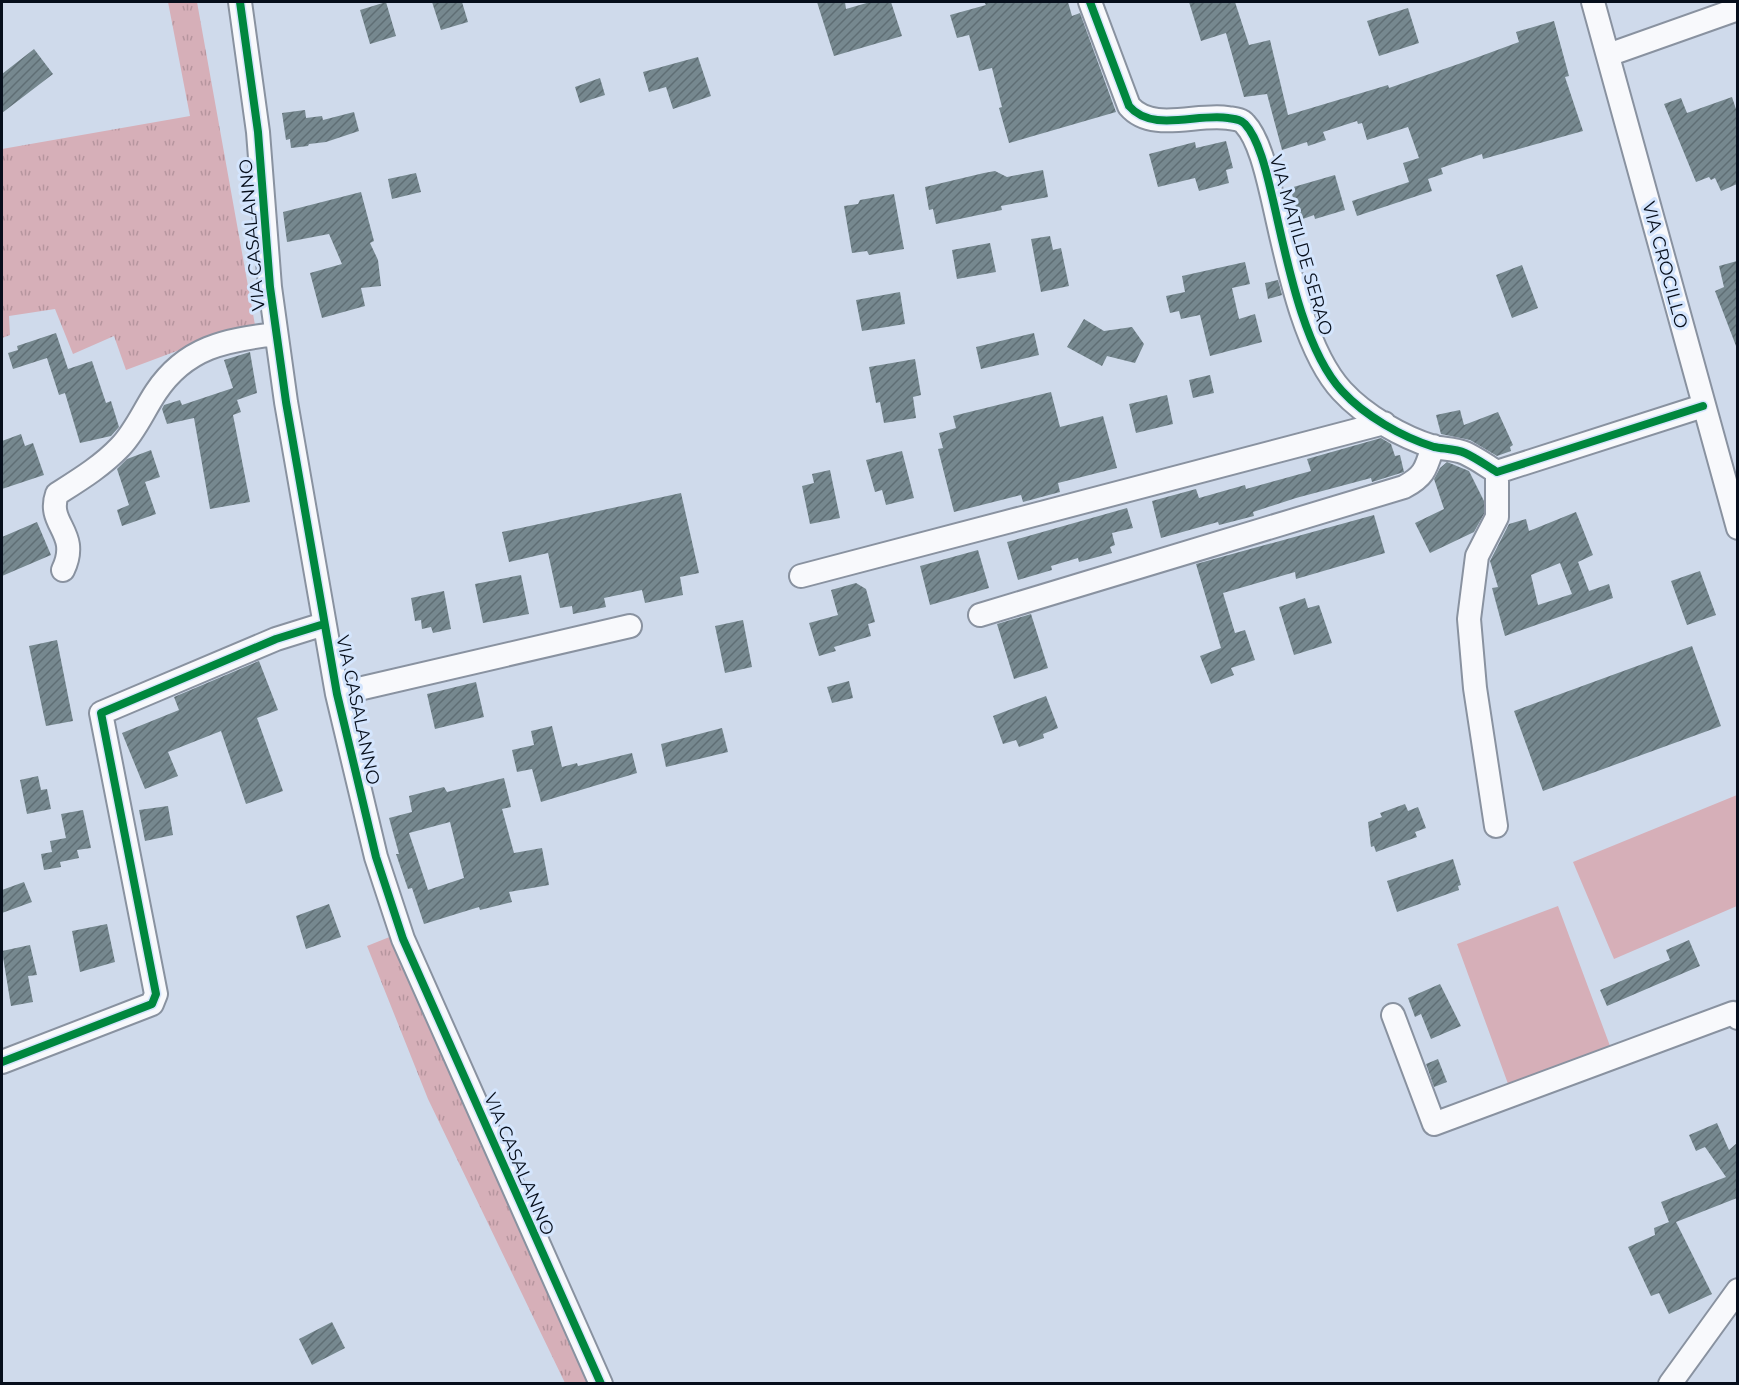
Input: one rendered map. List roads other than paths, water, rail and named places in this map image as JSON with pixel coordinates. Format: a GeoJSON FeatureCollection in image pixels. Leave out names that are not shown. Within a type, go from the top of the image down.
{"type":"FeatureCollection","features":[{"type":"Feature","properties":{"kind":"street","name":"VIA CASALANNO"},"geometry":{"type":"LineString","coordinates":[[240,2],[258,132],[276,334],[337,694],[376,857],[403,939],[601,1383]]}},
{"type":"Feature","properties":{"kind":"street","name":"VIA MATILDE SERAO"},"geometry":{"type":"LineString","coordinates":[[1090,2],[1129,106],[1137,116],[1150,120],[1214,116],[1240,120],[1245,124],[1254,138],[1269,181],[1284,246],[1321,364],[1342,391],[1364,412],[1384,423],[1433,446],[1464,453],[1497,472]]}},
{"type":"Feature","properties":{"kind":"street","name":"VIA CROCILLO"},"geometry":{"type":"LineString","coordinates":[[1593,2],[1737,528]]}},
{"type":"Feature","properties":{"kind":"street"},"geometry":{"type":"LineString","coordinates":[[1608,55],[1737,9]]}},
{"type":"Feature","properties":{"kind":"street"},"geometry":{"type":"LineString","coordinates":[[63,570],[70,547],[56,511],[57,494],[100,466],[122,446],[158,389],[175,370],[217,343],[276,334]]}},
{"type":"Feature","properties":{"kind":"street"},"geometry":{"type":"LineString","coordinates":[[1496,826],[1475,688],[1469,619],[1477,556],[1497,517],[1497,472],[1703,406]]}},
{"type":"Feature","properties":{"kind":"street"},"geometry":{"type":"LineString","coordinates":[[801,576],[1384,423]]}},
{"type":"Feature","properties":{"kind":"street"},"geometry":{"type":"LineString","coordinates":[[980,615],[1404,487],[1418,480],[1425,471],[1433,446]]}},
{"type":"Feature","properties":{"kind":"street"},"geometry":{"type":"LineString","coordinates":[[2,1062],[152,1004],[156,994],[101,712],[276,639],[324,624]]}},
{"type":"Feature","properties":{"kind":"street"},"geometry":{"type":"LineString","coordinates":[[337,694],[630,626]]}},
{"type":"Feature","properties":{"kind":"street"},"geometry":{"type":"LineString","coordinates":[[1393,1015],[1434,1124],[1733,1013],[1737,1018]]}},
{"type":"Feature","properties":{"kind":"street"},"geometry":{"type":"LineString","coordinates":[[1670,1383],[1737,1290]]}}]}
